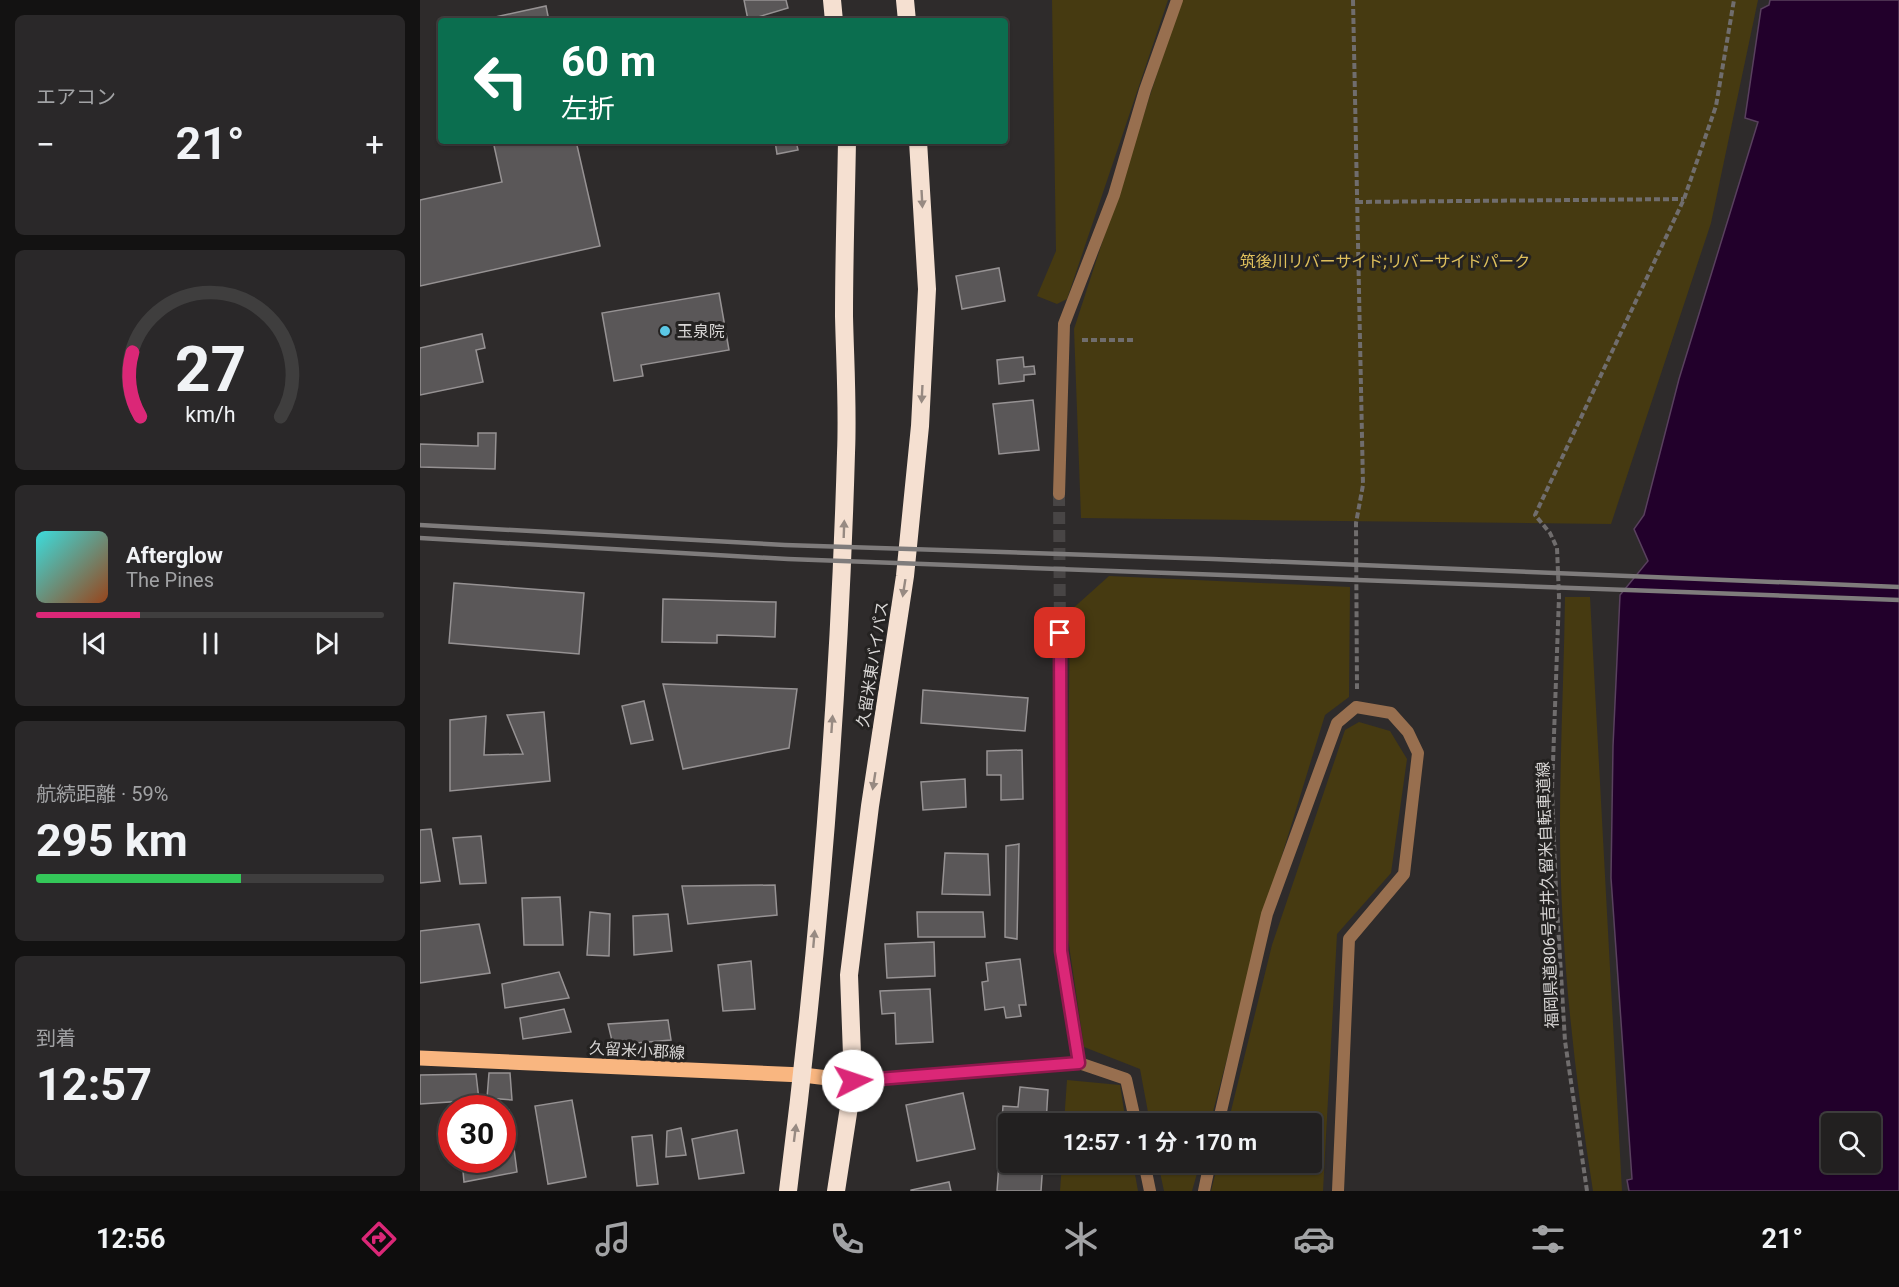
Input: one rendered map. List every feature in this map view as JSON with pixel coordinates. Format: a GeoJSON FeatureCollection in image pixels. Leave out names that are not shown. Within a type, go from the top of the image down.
{"type":"FeatureCollection","features":[{"type":"Feature","properties":{"kind":"highway"},"geometry":{"type":"LineString","coordinates":[[832,0],[834,18]]}},
{"type":"Feature","properties":{"kind":"highway"},"geometry":{"type":"LineString","coordinates":[[904,0],[907,18]]}},
{"type":"Feature","properties":{"kind":"highway","name":"久留米東バイパス"},"geometry":{"type":"LineString","coordinates":[[788,1191],[803,1076],[826,815],[842,579],[846,449],[844,314],[847,144]]}},
{"type":"Feature","properties":{"kind":"highway","name":"久留米東バイパス"},"geometry":{"type":"LineString","coordinates":[[836,1191],[853,1081],[849,975],[870,806],[905,576],[920,426],[927,289],[918,144]]}},
{"type":"Feature","properties":{"kind":"main road","name":"久留米小郡線"},"geometry":{"type":"LineString","coordinates":[[420,1058],[803,1076],[853,1081]]}},
{"type":"Feature","properties":{"kind":"street"},"geometry":{"type":"LineString","coordinates":[[1059,494],[1064,324],[1089,265],[1114,195],[1145,90],[1177,0]]}},
{"type":"Feature","properties":{"kind":"street"},"geometry":{"type":"LineString","coordinates":[[1060,633],[1061,951],[1079,1063]]}},
{"type":"Feature","properties":{"kind":"street"},"geometry":{"type":"LineString","coordinates":[[1221,1113],[1267,914],[1337,723],[1356,707],[1391,713],[1408,732],[1418,753],[1404,874],[1349,939],[1338,1191]]}},
{"type":"Feature","properties":{"kind":"street"},"geometry":{"type":"LineString","coordinates":[[853,1081],[1079,1063],[1126,1079],[1134,1113]]}},
{"type":"Feature","properties":{"kind":"street"},"geometry":{"type":"LineString","coordinates":[[1146,1173],[1150,1191]]}},
{"type":"Feature","properties":{"kind":"street"},"geometry":{"type":"LineString","coordinates":[[1204,1191],[1208,1173]]}},
{"type":"Feature","properties":{"kind":"path"},"geometry":{"type":"LineString","coordinates":[[1353,0],[1363,485],[1356,523],[1358,625]]}},
{"type":"Feature","properties":{"kind":"path"},"geometry":{"type":"LineString","coordinates":[[1357,202],[1684,199],[1716,106],[1734,0]]}},
{"type":"Feature","properties":{"kind":"path","name":"福岡県道806号吉井久留米自転車道線"},"geometry":{"type":"LineString","coordinates":[[1587,1191],[1564,1041],[1556,891],[1552,789],[1558,597],[1557,548],[1550,533],[1535,515],[1684,199]]}},
{"type":"Feature","properties":{"kind":"path"},"geometry":{"type":"LineString","coordinates":[[1063,341],[1134,340]]}},
{"type":"Feature","properties":{"kind":"green space"},"geometry":{"type":"Polygon","coordinates":[[[1052,0],[1168,0],[1067,299],[1057,304],[1037,296],[1056,251],[1052,0]]]}},
{"type":"Feature","properties":{"kind":"green space","name":"筑後川リバーサイド;リバーサイドパーク"},"geometry":{"type":"Polygon","coordinates":[[[1181,0],[1758,0],[1711,223],[1611,524],[1081,518],[1074,329],[1181,0]]]}},
{"type":"Feature","properties":{"kind":"green space"},"geometry":{"type":"Polygon","coordinates":[[[1109,576],[1350,587],[1349,697],[1325,715],[1272,888],[1213,1113],[1148,1113],[1140,1069],[1084,1047],[1066,925],[1070,611],[1109,576]]]}},
{"type":"Feature","properties":{"kind":"green space"},"geometry":{"type":"Polygon","coordinates":[[[1565,597],[1590,597],[1622,1191],[1593,1191],[1569,1009],[1562,917],[1560,825],[1565,597]]]}},
{"type":"Feature","properties":{"kind":"green space"},"geometry":{"type":"Polygon","coordinates":[[[1359,722],[1390,731],[1407,759],[1391,873],[1337,934],[1323,1191],[1211,1191],[1216,1173],[1322,1173],[1322,1113],[1230,1113],[1272,945],[1345,730],[1359,722]]]}},
{"type":"Feature","properties":{"kind":"green space"},"geometry":{"type":"Polygon","coordinates":[[[1067,1080],[1120,1085],[1124,1113],[1065,1113],[1067,1080]]]}},
{"type":"Feature","properties":{"kind":"green space"},"geometry":{"type":"Polygon","coordinates":[[[1061,1173],[1135,1173],[1138,1191],[1060,1191],[1061,1173]]]}},
{"type":"Feature","properties":{"kind":"green space"},"geometry":{"type":"Polygon","coordinates":[[[1160,1173],[1197,1173],[1192,1191],[1164,1191],[1160,1173]]]}},
{"type":"Feature","properties":{"kind":"shaded area"},"geometry":{"type":"Polygon","coordinates":[[[1770,0],[1899,0],[1899,1191],[1629,1191],[1627,1180],[1632,1179],[1611,878],[1613,746],[1620,595],[1648,561],[1634,529],[1644,515],[1679,379],[1758,122],[1745,118],[1761,9],[1769,5],[1770,0]]]}},
{"type":"Feature","properties":{"kind":"building"},"geometry":{"type":"Polygon","coordinates":[[[744,0],[786,0],[788,8],[748,18],[744,0]]]}},
{"type":"Feature","properties":{"kind":"building"},"geometry":{"type":"Polygon","coordinates":[[[546,6],[548,18],[491,18],[546,6]]]}},
{"type":"Feature","properties":{"kind":"building"},"geometry":{"type":"Polygon","coordinates":[[[494,144],[577,144],[600,246],[420,286],[420,200],[502,182],[494,144]]]}},
{"type":"Feature","properties":{"kind":"building"},"geometry":{"type":"Polygon","coordinates":[[[775,144],[797,144],[798,150],[777,154],[775,144]]]}},
{"type":"Feature","properties":{"kind":"building"},"geometry":{"type":"Polygon","coordinates":[[[999,268],[1005,301],[962,309],[956,276],[999,268]]]}},
{"type":"Feature","properties":{"kind":"building","name":"玉泉院"},"geometry":{"type":"Polygon","coordinates":[[[719,293],[729,350],[641,365],[643,376],[614,381],[602,313],[719,293]]]}},
{"type":"Feature","properties":{"kind":"building"},"geometry":{"type":"Polygon","coordinates":[[[482,334],[485,348],[476,350],[483,382],[420,395],[420,348],[482,334]]]}},
{"type":"Feature","properties":{"kind":"building"},"geometry":{"type":"Polygon","coordinates":[[[1023,357],[1024,367],[1034,366],[1035,374],[1024,375],[1024,381],[999,384],[997,360],[1023,357]]]}},
{"type":"Feature","properties":{"kind":"building"},"geometry":{"type":"Polygon","coordinates":[[[1033,400],[1039,450],[999,454],[993,404],[1033,400]]]}},
{"type":"Feature","properties":{"kind":"building"},"geometry":{"type":"Polygon","coordinates":[[[478,433],[496,433],[495,469],[420,467],[420,444],[478,446],[478,433]]]}},
{"type":"Feature","properties":{"kind":"building"},"geometry":{"type":"Polygon","coordinates":[[[454,583],[584,593],[579,654],[449,643],[454,583]]]}},
{"type":"Feature","properties":{"kind":"building"},"geometry":{"type":"Polygon","coordinates":[[[663,599],[776,602],[775,637],[717,635],[717,643],[662,642],[663,599]]]}},
{"type":"Feature","properties":{"kind":"building"},"geometry":{"type":"Polygon","coordinates":[[[663,684],[797,689],[789,748],[683,769],[663,684]]]}},
{"type":"Feature","properties":{"kind":"building"},"geometry":{"type":"Polygon","coordinates":[[[923,690],[1028,698],[1025,731],[921,723],[923,690]]]}},
{"type":"Feature","properties":{"kind":"building"},"geometry":{"type":"Polygon","coordinates":[[[644,701],[653,740],[631,744],[622,706],[644,701]]]}},
{"type":"Feature","properties":{"kind":"building"},"geometry":{"type":"Polygon","coordinates":[[[544,712],[550,781],[450,791],[450,720],[486,716],[484,755],[523,754],[507,715],[544,712]]]}},
{"type":"Feature","properties":{"kind":"building"},"geometry":{"type":"Polygon","coordinates":[[[1022,750],[1023,799],[1001,800],[1001,775],[987,775],[987,751],[1022,750]]]}},
{"type":"Feature","properties":{"kind":"building"},"geometry":{"type":"Polygon","coordinates":[[[965,779],[966,807],[923,810],[921,782],[965,779]]]}},
{"type":"Feature","properties":{"kind":"building"},"geometry":{"type":"Polygon","coordinates":[[[431,829],[440,881],[420,883],[420,830],[431,829]]]}},
{"type":"Feature","properties":{"kind":"building"},"geometry":{"type":"Polygon","coordinates":[[[481,836],[486,883],[460,884],[453,838],[481,836]]]}},
{"type":"Feature","properties":{"kind":"building"},"geometry":{"type":"Polygon","coordinates":[[[1019,844],[1017,939],[1005,937],[1006,846],[1019,844]]]}},
{"type":"Feature","properties":{"kind":"building"},"geometry":{"type":"Polygon","coordinates":[[[945,853],[988,854],[990,895],[942,894],[945,853]]]}},
{"type":"Feature","properties":{"kind":"building"},"geometry":{"type":"Polygon","coordinates":[[[775,885],[777,915],[688,924],[682,886],[775,885]]]}},
{"type":"Feature","properties":{"kind":"building"},"geometry":{"type":"Polygon","coordinates":[[[560,897],[563,945],[524,945],[522,898],[560,897]]]}},
{"type":"Feature","properties":{"kind":"building"},"geometry":{"type":"Polygon","coordinates":[[[590,912],[610,914],[609,956],[587,955],[590,912]]]}},
{"type":"Feature","properties":{"kind":"building"},"geometry":{"type":"Polygon","coordinates":[[[917,912],[983,912],[985,937],[918,937],[917,912]]]}},
{"type":"Feature","properties":{"kind":"building"},"geometry":{"type":"Polygon","coordinates":[[[668,914],[672,951],[634,955],[633,916],[668,914]]]}},
{"type":"Feature","properties":{"kind":"building"},"geometry":{"type":"Polygon","coordinates":[[[479,924],[490,973],[420,983],[420,931],[479,924]]]}},
{"type":"Feature","properties":{"kind":"building"},"geometry":{"type":"Polygon","coordinates":[[[934,942],[935,976],[887,978],[885,944],[934,942]]]}},
{"type":"Feature","properties":{"kind":"building"},"geometry":{"type":"Polygon","coordinates":[[[1020,959],[1026,1005],[1019,1005],[1021,1016],[1006,1018],[1004,1007],[985,1010],[982,982],[988,981],[986,963],[1020,959]]]}},
{"type":"Feature","properties":{"kind":"building"},"geometry":{"type":"Polygon","coordinates":[[[751,961],[755,1009],[723,1011],[718,965],[751,961]]]}},
{"type":"Feature","properties":{"kind":"building"},"geometry":{"type":"Polygon","coordinates":[[[559,972],[569,998],[505,1008],[502,984],[559,972]]]}},
{"type":"Feature","properties":{"kind":"building"},"geometry":{"type":"Polygon","coordinates":[[[930,989],[933,1042],[896,1044],[895,1013],[882,1014],[880,991],[930,989]]]}},
{"type":"Feature","properties":{"kind":"building"},"geometry":{"type":"Polygon","coordinates":[[[564,1009],[571,1032],[523,1039],[520,1018],[564,1009]]]}},
{"type":"Feature","properties":{"kind":"building"},"geometry":{"type":"Polygon","coordinates":[[[668,1020],[671,1040],[613,1045],[608,1024],[668,1020]]]}},
{"type":"Feature","properties":{"kind":"building"},"geometry":{"type":"Polygon","coordinates":[[[489,1073],[510,1073],[512,1095],[487,1095],[489,1073]]]}},
{"type":"Feature","properties":{"kind":"building"},"geometry":{"type":"Polygon","coordinates":[[[476,1074],[478,1095],[438,1095],[438,1103],[420,1104],[420,1075],[476,1074]]]}},
{"type":"Feature","properties":{"kind":"building"},"geometry":{"type":"Polygon","coordinates":[[[1020,1087],[1048,1090],[1047,1113],[1003,1113],[1003,1106],[1018,1107],[1020,1087]]]}},
{"type":"Feature","properties":{"kind":"building"},"geometry":{"type":"Polygon","coordinates":[[[963,1093],[975,1149],[917,1161],[906,1105],[963,1093]]]}},
{"type":"Feature","properties":{"kind":"building"},"geometry":{"type":"Polygon","coordinates":[[[572,1100],[586,1177],[548,1184],[535,1106],[572,1100]]]}},
{"type":"Feature","properties":{"kind":"building"},"geometry":{"type":"Polygon","coordinates":[[[681,1128],[686,1155],[666,1157],[667,1131],[681,1128]]]}},
{"type":"Feature","properties":{"kind":"building"},"geometry":{"type":"Polygon","coordinates":[[[737,1130],[744,1173],[699,1179],[692,1139],[737,1130]]]}},
{"type":"Feature","properties":{"kind":"building"},"geometry":{"type":"Polygon","coordinates":[[[652,1135],[658,1184],[637,1186],[632,1137],[652,1135]]]}},
{"type":"Feature","properties":{"kind":"building"},"geometry":{"type":"Polygon","coordinates":[[[463,1173],[512,1173],[464,1182],[463,1173]]]}},
{"type":"Feature","properties":{"kind":"building"},"geometry":{"type":"Polygon","coordinates":[[[998,1173],[1042,1173],[1041,1191],[997,1191],[998,1173]]]}},
{"type":"Feature","properties":{"kind":"building"},"geometry":{"type":"Polygon","coordinates":[[[949,1182],[951,1191],[911,1191],[911,1190],[949,1182]]]}},
{"type":"Feature","properties":{"kind":"tunnel"},"geometry":{"type":"LineString","coordinates":[[1059,494],[1060,633]]}},
{"type":"Feature","properties":{"kind":"railway"},"geometry":{"type":"LineString","coordinates":[[420,525],[785,545],[1213,559],[1899,587]]}},
{"type":"Feature","properties":{"kind":"railway"},"geometry":{"type":"LineString","coordinates":[[420,538],[788,559],[1899,600]]}},
{"type":"Feature","properties":{"kind":"place","name":"玉泉院"},"geometry":{"type":"Point","coordinates":[665,331]}},
{"type":"Feature","properties":{"kind":"route"},"geometry":{"type":"LineString","coordinates":[[853,1081],[1079,1063],[1061,951],[1060,633]]}}]}
